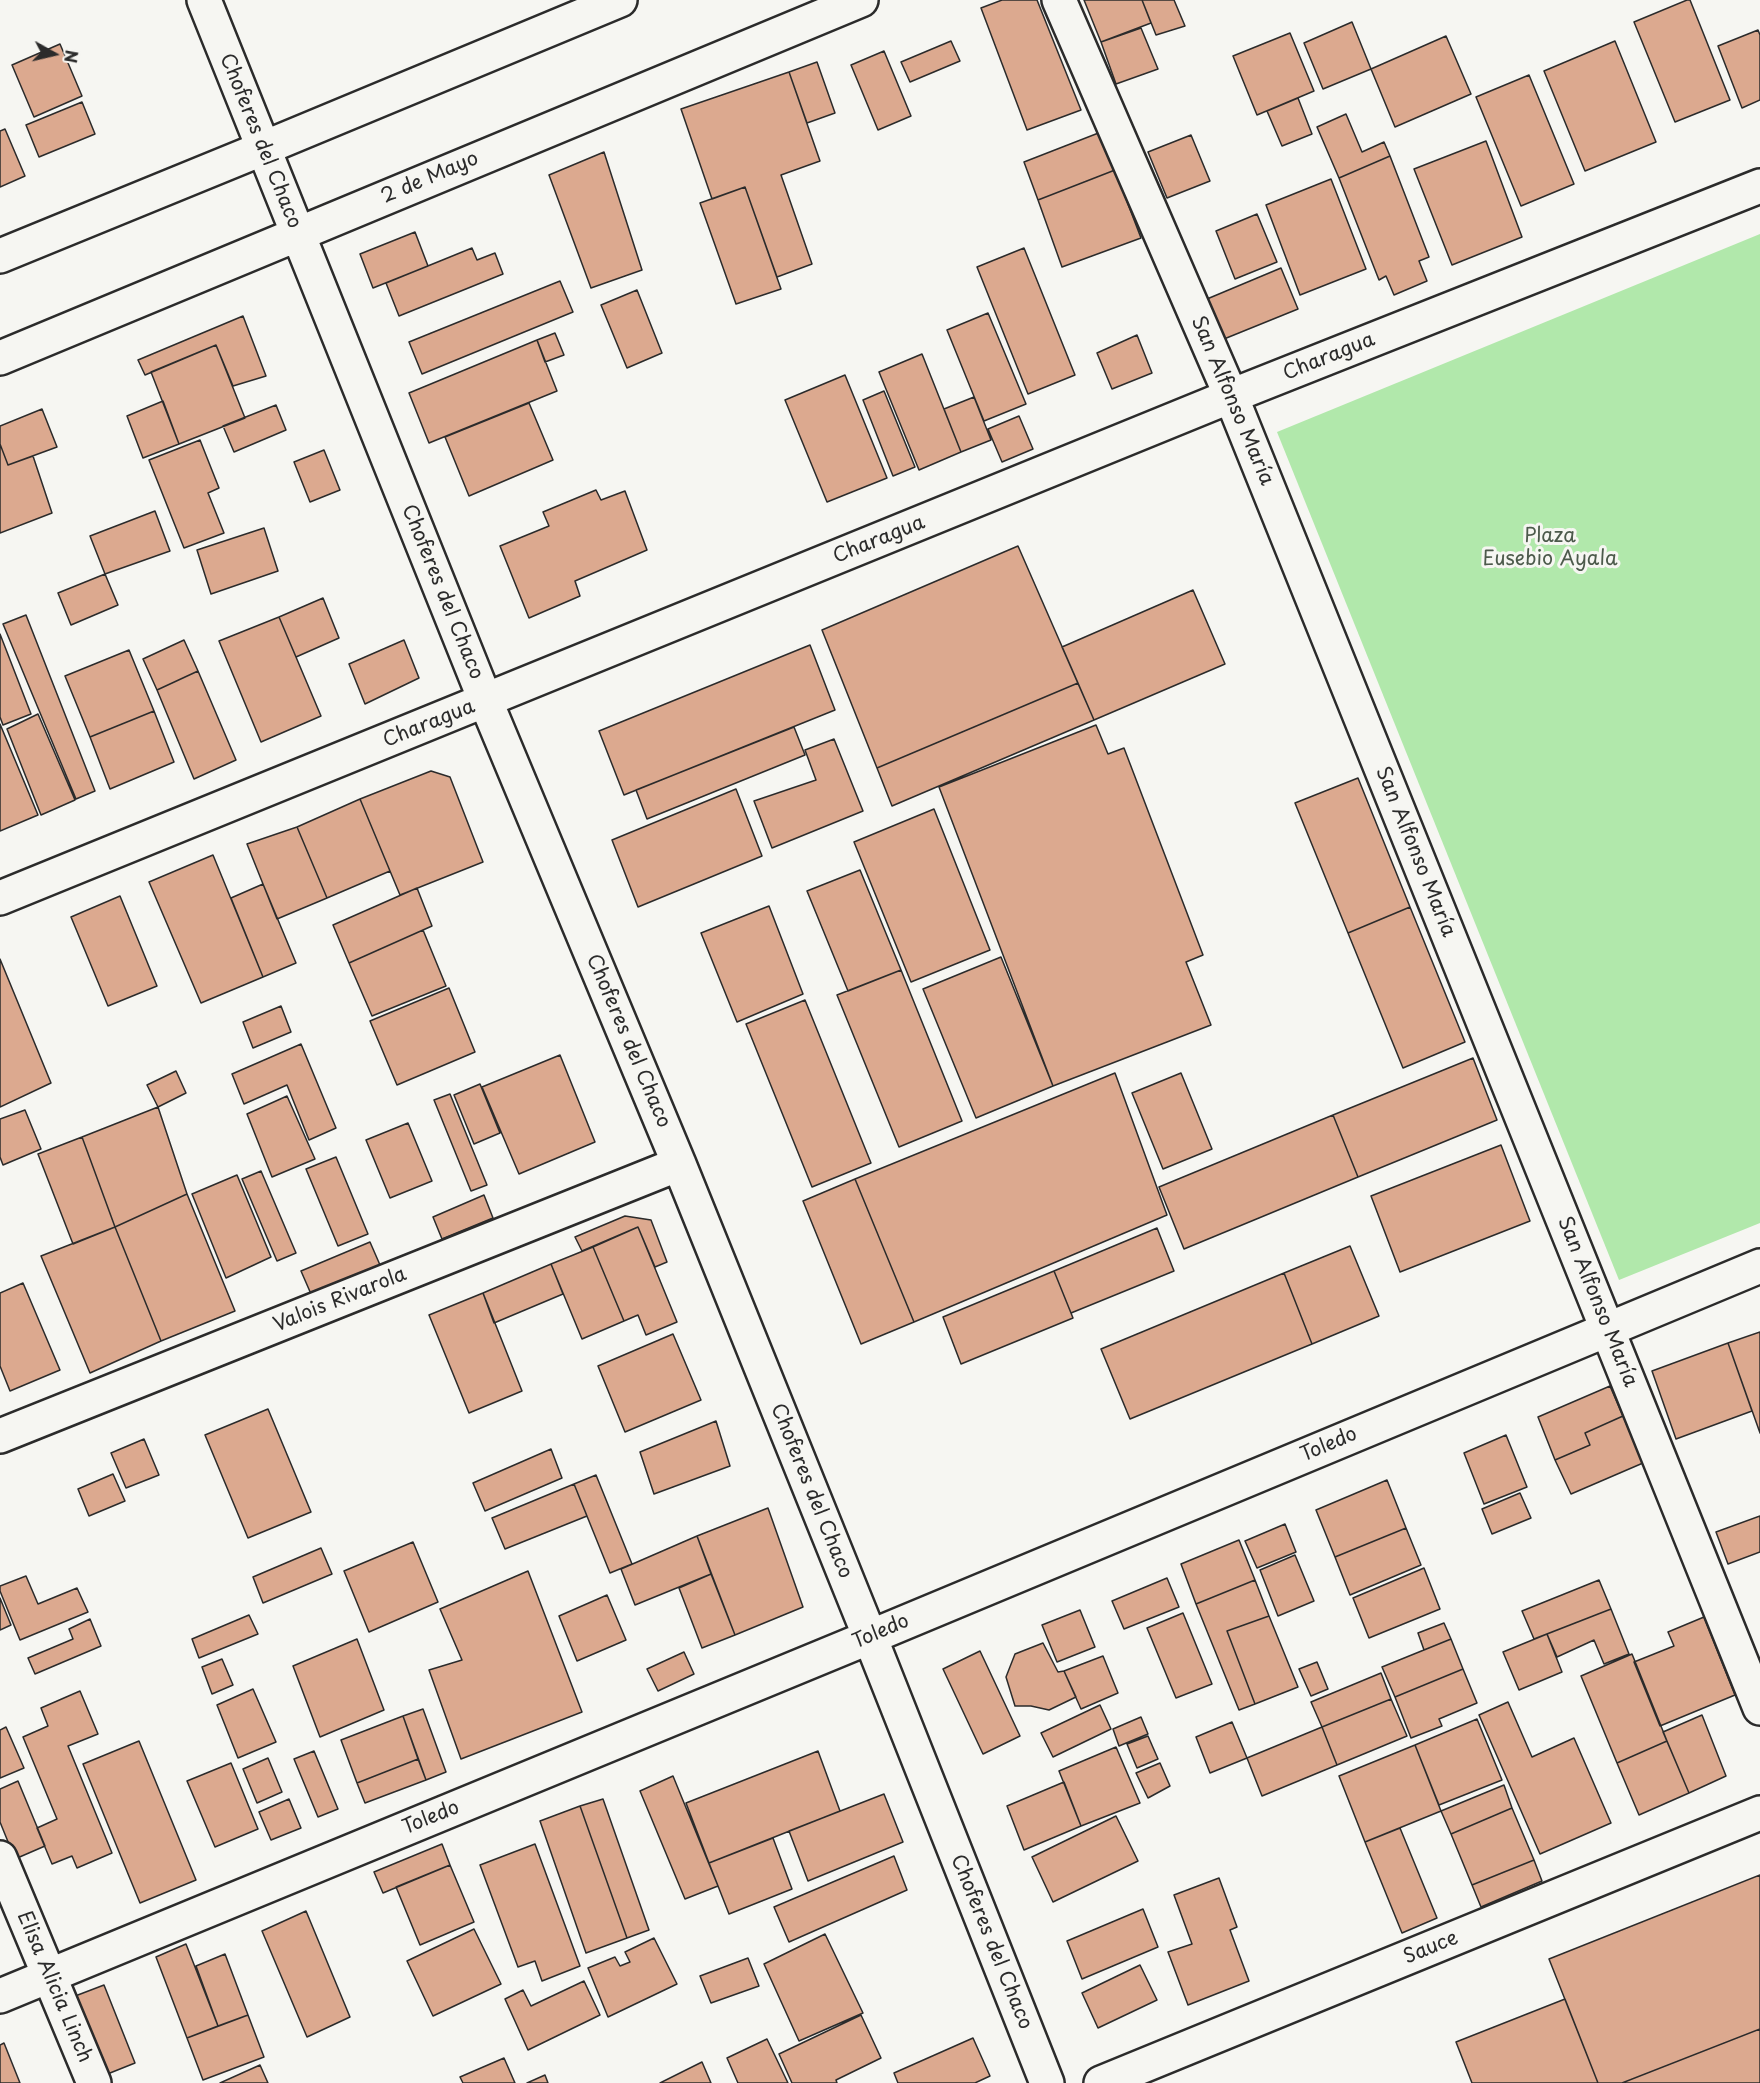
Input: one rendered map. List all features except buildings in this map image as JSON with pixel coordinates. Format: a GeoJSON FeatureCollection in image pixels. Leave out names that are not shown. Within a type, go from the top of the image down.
{"type":"FeatureCollection","features":[{"type":"Feature","properties":{"kind":"street","name":"Choferes del Chaco"},"geometry":{"type":"LineString","coordinates":[[204,0],[486,702],[680,1164],[1047,2083]]}},
{"type":"Feature","properties":{"kind":"street"},"geometry":{"type":"LineString","coordinates":[[0,256],[620,0]]}},
{"type":"Feature","properties":{"kind":"street","name":"2 de Mayo"},"geometry":{"type":"LineString","coordinates":[[0,358],[297,233],[799,12],[861,0]]}},
{"type":"Feature","properties":{"kind":"street","name":"San Alfonso María"},"geometry":{"type":"LineString","coordinates":[[1059,0],[1231,396],[1760,1708]]}},
{"type":"Feature","properties":{"kind":"street","name":"Charagua"},"geometry":{"type":"LineString","coordinates":[[0,898],[486,702],[1231,396],[1760,186]]}},
{"type":"Feature","properties":{"kind":"street","name":"Valois Rivarola"},"geometry":{"type":"LineString","coordinates":[[0,1436],[680,1164]]}},
{"type":"Feature","properties":{"kind":"street","name":"Toledo"},"geometry":{"type":"LineString","coordinates":[[0,1996],[1760,1266]]}},
{"type":"Feature","properties":{"kind":"street","name":"Sauce"},"geometry":{"type":"LineString","coordinates":[[1101,2083],[1760,1813]]}},
{"type":"Feature","properties":{"kind":"street","name":"Elisa Alicia Linch"},"geometry":{"type":"LineString","coordinates":[[0,1858],[94,2083]]}},
{"type":"Feature","properties":{"kind":"green space","name":"Plaza Eusebio Ayala"},"geometry":{"type":"Polygon","coordinates":[[[1760,234],[1760,1223],[1619,1280],[1277,432],[1760,234]]]}}]}
